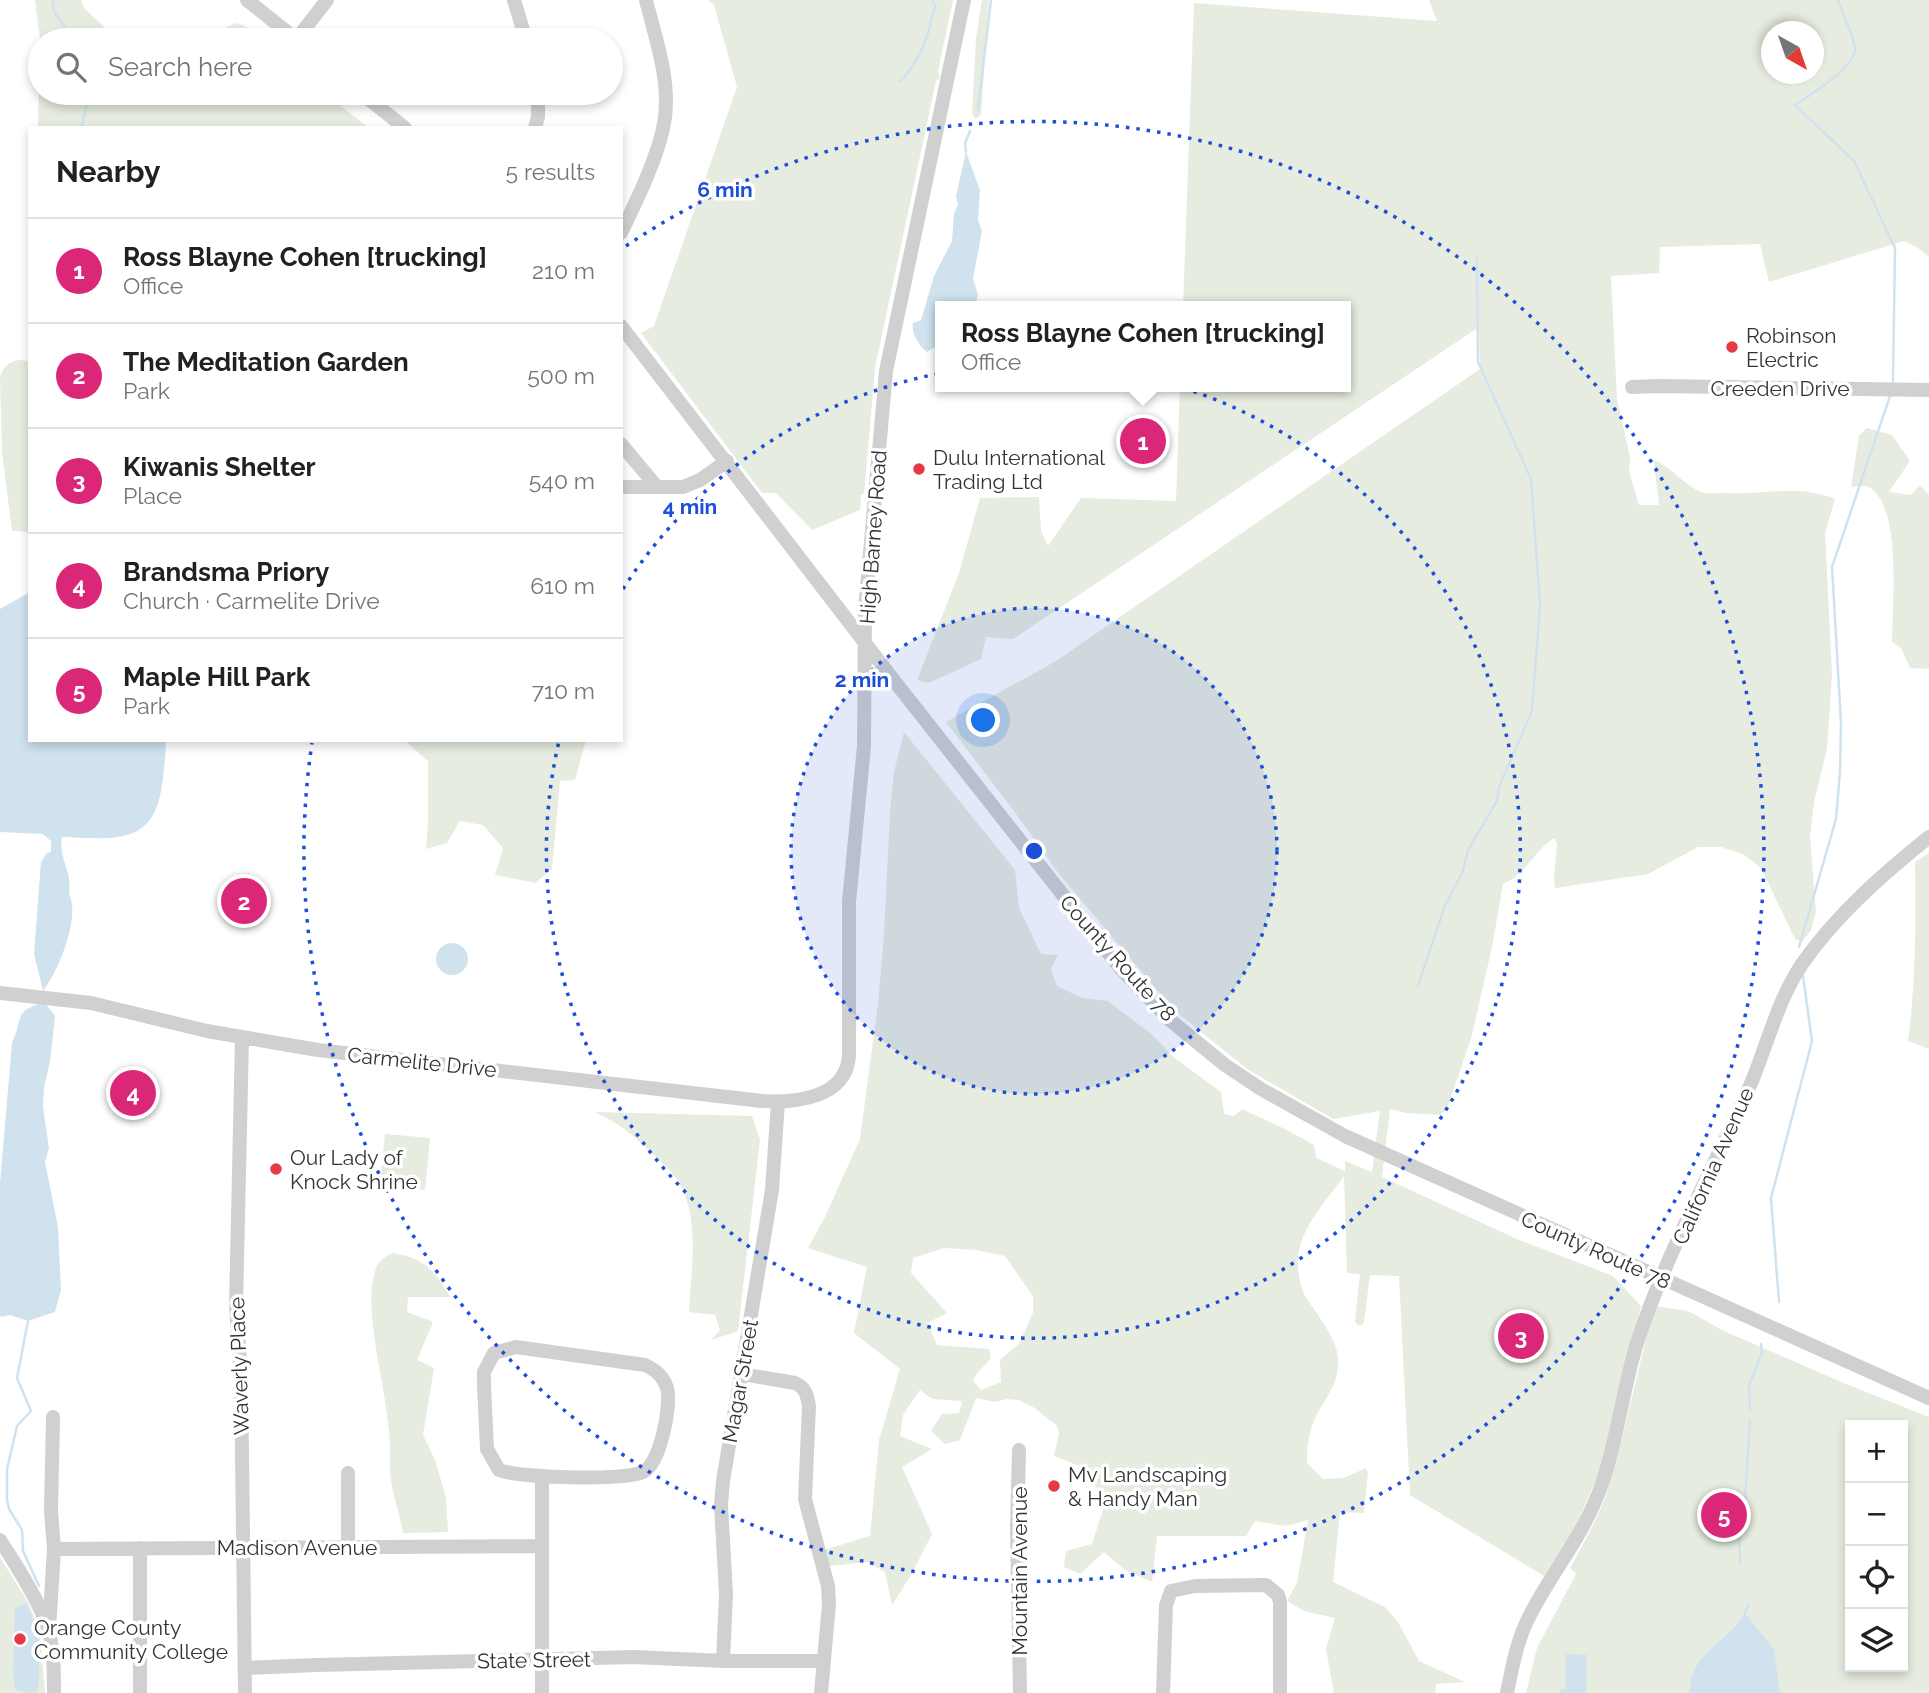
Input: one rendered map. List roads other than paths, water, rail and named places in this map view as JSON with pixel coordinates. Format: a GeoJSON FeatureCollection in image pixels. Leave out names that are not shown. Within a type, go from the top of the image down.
{"type":"FeatureCollection","features":[{"type":"Feature","properties":{"kind":"street"},"geometry":{"type":"LineString","coordinates":[[247,0],[281,28]]}},
{"type":"Feature","properties":{"kind":"street"},"geometry":{"type":"LineString","coordinates":[[305,28],[327,0]]}},
{"type":"Feature","properties":{"kind":"street"},"geometry":{"type":"LineString","coordinates":[[514,0],[522,28]]}},
{"type":"Feature","properties":{"kind":"street"},"geometry":{"type":"LineString","coordinates":[[623,228],[657,149],[666,114],[664,76],[646,0]]}},
{"type":"Feature","properties":{"kind":"street","name":"High Barney Road"},"geometry":{"type":"LineString","coordinates":[[842,1079],[849,1056],[847,931],[864,746],[870,539],[886,371],[964,0]]}},
{"type":"Feature","properties":{"kind":"street"},"geometry":{"type":"LineString","coordinates":[[376,105],[402,126]]}},
{"type":"Feature","properties":{"kind":"street"},"geometry":{"type":"LineString","coordinates":[[536,126],[538,105]]}},
{"type":"Feature","properties":{"kind":"street","name":"County Route 78"},"geometry":{"type":"LineString","coordinates":[[623,329],[865,644],[1122,970],[1170,1020],[1224,1065],[1292,1108],[1345,1136],[1929,1398]]}},
{"type":"Feature","properties":{"kind":"street","name":"Creeden Drive"},"geometry":{"type":"LineString","coordinates":[[1632,387],[1929,390]]}},
{"type":"Feature","properties":{"kind":"street"},"geometry":{"type":"LineString","coordinates":[[623,446],[657,487]]}},
{"type":"Feature","properties":{"kind":"street"},"geometry":{"type":"LineString","coordinates":[[623,486],[673,488],[693,483],[727,461]]}},
{"type":"Feature","properties":{"kind":"street","name":"California Avenue"},"geometry":{"type":"LineString","coordinates":[[1507,1693],[1516,1652],[1528,1619],[1574,1545],[1597,1499],[1615,1439],[1636,1347],[1661,1279],[1752,1079],[1782,1000],[1801,967],[1843,915],[1929,837]]}},
{"type":"Feature","properties":{"kind":"street","name":"Carmelite Drive"},"geometry":{"type":"LineString","coordinates":[[0,993],[78,1001],[242,1038],[381,1058],[778,1102],[792,1101],[826,1091],[842,1079]]}},
{"type":"Feature","properties":{"kind":"street","name":"Waverly Place"},"geometry":{"type":"LineString","coordinates":[[242,1038],[236,1282],[241,1375],[245,1693]]}},
{"type":"Feature","properties":{"kind":"street","name":"Magar Street"},"geometry":{"type":"LineString","coordinates":[[723,1661],[726,1594],[721,1505],[723,1481],[772,1190],[778,1102]]}},
{"type":"Feature","properties":{"kind":"street"},"geometry":{"type":"LineString","coordinates":[[516,1347],[645,1365],[661,1376],[667,1388],[667,1407],[658,1452],[647,1471],[635,1475],[542,1477],[509,1473],[499,1469],[489,1455],[484,1372],[494,1353],[516,1347]]}},
{"type":"Feature","properties":{"kind":"street"},"geometry":{"type":"LineString","coordinates":[[742,1374],[795,1383],[807,1393],[809,1406],[805,1499],[828,1586],[829,1604],[821,1693]]}},
{"type":"Feature","properties":{"kind":"street"},"geometry":{"type":"LineString","coordinates":[[53,1418],[51,1511],[54,1549],[49,1630],[54,1664],[54,1693]]}},
{"type":"Feature","properties":{"kind":"street","name":"Mountain Avenue"},"geometry":{"type":"LineString","coordinates":[[1018,1450],[1020,1693]]}},
{"type":"Feature","properties":{"kind":"street"},"geometry":{"type":"LineString","coordinates":[[348,1473],[348,1547]]}},
{"type":"Feature","properties":{"kind":"street"},"geometry":{"type":"LineString","coordinates":[[542,1477],[542,1693]]}},
{"type":"Feature","properties":{"kind":"street"},"geometry":{"type":"LineString","coordinates":[[0,1540],[26,1581],[49,1630]]}},
{"type":"Feature","properties":{"kind":"street","name":"Madison Avenue"},"geometry":{"type":"LineString","coordinates":[[54,1549],[541,1546]]}},
{"type":"Feature","properties":{"kind":"street"},"geometry":{"type":"LineString","coordinates":[[140,1548],[140,1693]]}},
{"type":"Feature","properties":{"kind":"street"},"geometry":{"type":"LineString","coordinates":[[1163,1693],[1166,1605],[1171,1591],[1195,1586],[1266,1585],[1278,1595],[1280,1602],[1280,1693]]}},
{"type":"Feature","properties":{"kind":"street","name":"State Street"},"geometry":{"type":"LineString","coordinates":[[245,1668],[634,1657],[723,1661],[824,1661]]}},
{"type":"Feature","properties":{"kind":"water"},"geometry":{"type":"Polygon","coordinates":[[[966,152],[980,190],[978,220],[982,231],[973,279],[978,295],[976,301],[935,301],[935,347],[927,352],[916,339],[913,323],[921,320],[934,276],[952,241],[954,214],[958,204],[956,196],[966,152]]]}},
{"type":"Feature","properties":{"kind":"water"},"geometry":{"type":"Polygon","coordinates":[[[28,593],[28,742],[166,742],[159,800],[145,825],[129,835],[117,837],[62,837],[72,916],[61,958],[43,991],[34,954],[41,862],[47,853],[51,852],[51,841],[43,834],[0,832],[0,609],[28,593]]]}},
{"type":"Feature","properties":{"kind":"water"},"geometry":{"type":"Polygon","coordinates":[[[452,943],[463,948],[468,959],[463,970],[452,975],[441,970],[436,959],[441,948],[452,943]]]}},
{"type":"Feature","properties":{"kind":"water"},"geometry":{"type":"Polygon","coordinates":[[[44,1002],[55,1016],[43,1107],[49,1148],[45,1162],[58,1227],[61,1290],[55,1312],[28,1321],[0,1315],[0,1183],[12,1043],[23,1013],[44,1002]]]}},
{"type":"Feature","properties":{"kind":"water"},"geometry":{"type":"Polygon","coordinates":[[[26,1603],[39,1633],[39,1683],[37,1691],[28,1693],[15,1690],[13,1672],[15,1608],[26,1603]]]}},
{"type":"Feature","properties":{"kind":"water"},"geometry":{"type":"Polygon","coordinates":[[[1745,1613],[1774,1650],[1780,1693],[1690,1693],[1695,1668],[1745,1613]]]}},
{"type":"Feature","properties":{"kind":"water"},"geometry":{"type":"Polygon","coordinates":[[[1566,1654],[1587,1655],[1586,1693],[1560,1693],[1560,1689],[1565,1689],[1566,1654]]]}},
{"type":"Feature","properties":{"kind":"waterway"},"geometry":{"type":"LineString","coordinates":[[53,0],[54,12],[65,28]]}},
{"type":"Feature","properties":{"kind":"waterway"},"geometry":{"type":"LineString","coordinates":[[900,81],[914,64],[924,44],[936,8],[932,0]]}},
{"type":"Feature","properties":{"kind":"waterway"},"geometry":{"type":"LineString","coordinates":[[978,109],[991,0]]}},
{"type":"Feature","properties":{"kind":"waterway"},"geometry":{"type":"LineString","coordinates":[[1838,0],[1854,43],[1853,55],[1848,64],[1831,80],[1795,105],[1854,161],[1895,248],[1893,381]]}},
{"type":"Feature","properties":{"kind":"waterway"},"geometry":{"type":"LineString","coordinates":[[82,126],[87,105]]}},
{"type":"Feature","properties":{"kind":"waterway"},"geometry":{"type":"LineString","coordinates":[[966,152],[965,143],[970,131]]}},
{"type":"Feature","properties":{"kind":"waterway"},"geometry":{"type":"LineString","coordinates":[[1418,985],[1445,906],[1463,871],[1468,850],[1497,801],[1499,787],[1532,711],[1540,605],[1531,479],[1478,362],[1477,258]]}},
{"type":"Feature","properties":{"kind":"waterway"},"geometry":{"type":"LineString","coordinates":[[1799,947],[1836,819],[1841,723],[1832,567],[1890,396]]}},
{"type":"Feature","properties":{"kind":"waterway"},"geometry":{"type":"LineString","coordinates":[[1779,1302],[1771,1198],[1812,1041],[1803,976]]}},
{"type":"Feature","properties":{"kind":"waterway"},"geometry":{"type":"LineString","coordinates":[[28,1321],[17,1378],[31,1411],[17,1426],[7,1469],[7,1500],[9,1509],[22,1530],[23,1551],[39,1586]]}},
{"type":"Feature","properties":{"kind":"waterway"},"geometry":{"type":"LineString","coordinates":[[1750,1409],[1749,1385],[1762,1353],[1761,1344]]}},
{"type":"Feature","properties":{"kind":"waterway"},"geometry":{"type":"LineString","coordinates":[[1740,1563],[1739,1528],[1745,1500],[1750,1420]]}},
{"type":"Feature","properties":{"kind":"waterway"},"geometry":{"type":"LineString","coordinates":[[1745,1613],[1748,1605]]}},
{"type":"Feature","properties":{"kind":"place","name":"Robinson Electric"},"geometry":{"type":"Point","coordinates":[1732,347]}},
{"type":"Feature","properties":{"kind":"place","name":"Ross Blayne Cohen [trucking]"},"geometry":{"type":"Point","coordinates":[1143,441]}},
{"type":"Feature","properties":{"kind":"place","name":"Dulu International Trading Ltd"},"geometry":{"type":"Point","coordinates":[919,469]}},
{"type":"Feature","properties":{"kind":"place","name":"The Meditation Garden"},"geometry":{"type":"Point","coordinates":[244,901]}},
{"type":"Feature","properties":{"kind":"place","name":"Brandsma Priory"},"geometry":{"type":"Point","coordinates":[133,1093]}},
{"type":"Feature","properties":{"kind":"place","name":"Our Lady of Knock Shrine"},"geometry":{"type":"Point","coordinates":[276,1169]}},
{"type":"Feature","properties":{"kind":"place","name":"Kiwanis Shelter"},"geometry":{"type":"Point","coordinates":[1521,1336]}},
{"type":"Feature","properties":{"kind":"place","name":"Mv Landscaping & Handy Man"},"geometry":{"type":"Point","coordinates":[1054,1486]}},
{"type":"Feature","properties":{"kind":"place","name":"Maple Hill Park"},"geometry":{"type":"Point","coordinates":[1724,1515]}},
{"type":"Feature","properties":{"kind":"place","name":"Orange County Community College"},"geometry":{"type":"Point","coordinates":[20,1639]}}]}
